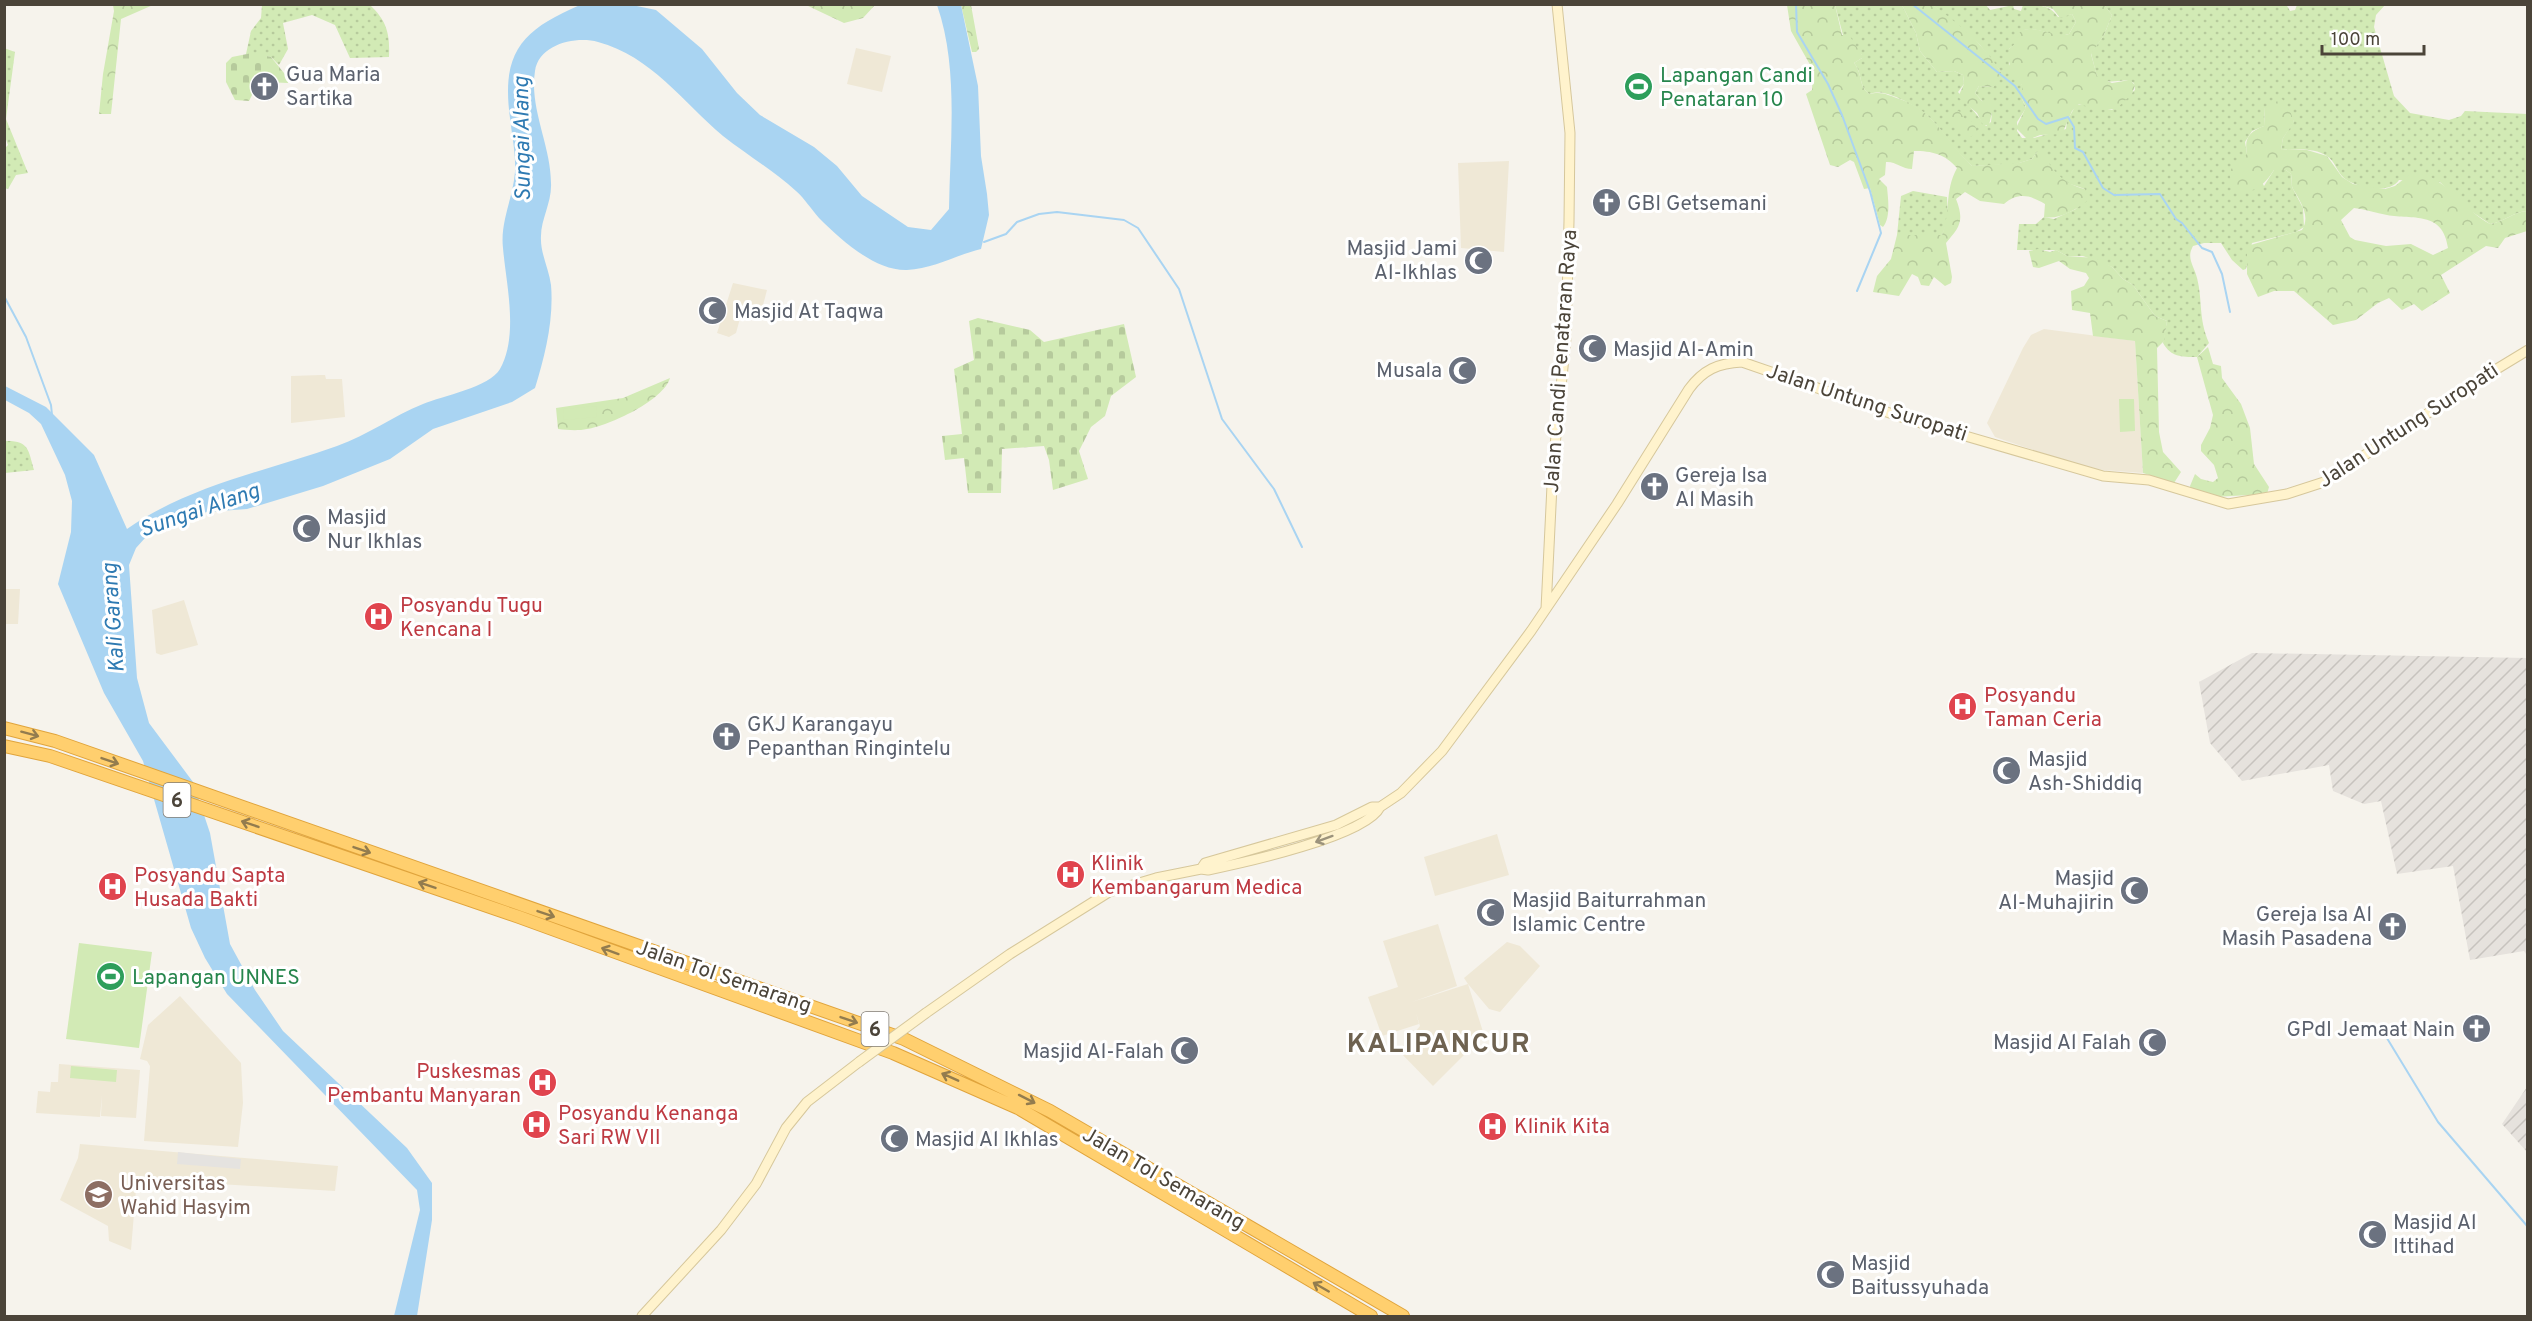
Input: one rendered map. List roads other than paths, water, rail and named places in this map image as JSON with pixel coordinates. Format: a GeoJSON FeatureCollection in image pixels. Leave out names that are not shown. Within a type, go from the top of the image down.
{"type":"FeatureCollection","features":[{"type":"Feature","properties":{"kind":"highway","name":"Jalan Tol Semarang"},"geometry":{"type":"LineString","coordinates":[[4,728],[54,741],[306,837],[893,1053],[948,1076],[1018,1108],[1371,1317]]}},
{"type":"Feature","properties":{"kind":"highway","name":"Jalan Tol Semarang"},"geometry":{"type":"LineString","coordinates":[[4,746],[50,756],[306,837],[904,1039],[951,1060],[1050,1111],[1403,1317]]}},
{"type":"Feature","properties":{"kind":"main road","name":"Jalan Candi Penataran Raya"},"geometry":{"type":"LineString","coordinates":[[1546,609],[1553,465],[1566,338],[1569,215],[1570,133],[1557,4]]}},
{"type":"Feature","properties":{"kind":"main road","name":"Jalan Untung Suropati"},"geometry":{"type":"LineString","coordinates":[[642,1317],[722,1230],[756,1184],[786,1128],[807,1102],[926,1013],[1010,954],[1108,892],[1156,878],[1228,866],[1309,844],[1342,832],[1377,814],[1380,807],[1401,793],[1442,751],[1546,609],[1617,504],[1689,389],[1699,375],[1717,364],[1742,362],[1907,419],[2103,476],[2149,480],[2228,504],[2287,494],[2324,482],[2472,384],[2528,350]]}},
{"type":"Feature","properties":{"kind":"water"},"geometry":{"type":"Polygon","coordinates":[[[580,5],[632,5],[656,10],[702,49],[737,93],[760,115],[814,147],[837,166],[862,196],[908,227],[931,230],[949,209],[952,106],[948,54],[937,5],[961,5],[978,86],[981,156],[989,215],[981,249],[917,269],[895,269],[883,265],[859,253],[838,236],[796,191],[723,136],[665,82],[634,58],[617,49],[589,40],[560,44],[543,54],[535,71],[537,113],[550,169],[551,190],[541,230],[541,242],[552,298],[548,337],[535,388],[512,402],[433,429],[390,459],[323,486],[247,509],[207,512],[173,522],[145,538],[136,548],[129,565],[137,678],[149,723],[193,782],[210,833],[230,944],[255,990],[283,1031],[407,1148],[432,1183],[432,1220],[417,1316],[394,1316],[420,1210],[417,1190],[227,994],[205,958],[191,928],[143,761],[104,693],[58,584],[71,532],[72,501],[65,475],[41,424],[29,413],[5,400],[5,386],[46,407],[94,455],[127,529],[151,514],[203,490],[337,446],[412,409],[486,381],[500,369],[509,341],[510,309],[503,238],[515,172],[508,95],[513,60],[520,46],[530,34],[560,14],[580,5]]]}},
{"type":"Feature","properties":{"kind":"waterway"},"geometry":{"type":"LineString","coordinates":[[1796,4],[1797,32],[1828,84],[1842,115],[1870,191],[1881,233],[1857,291]]}},
{"type":"Feature","properties":{"kind":"waterway"},"geometry":{"type":"LineString","coordinates":[[1912,4],[2015,86],[2038,119],[2046,124],[2068,117],[2074,127],[2075,148],[2083,152],[2103,188],[2114,195],[2160,194],[2176,219],[2202,248],[2212,252],[2222,274],[2230,312]]}},
{"type":"Feature","properties":{"kind":"waterway"},"geometry":{"type":"LineString","coordinates":[[984,242],[1006,234],[1017,222],[1039,214],[1057,212],[1124,220],[1138,228],[1179,289],[1222,419],[1274,489],[1302,547]]}},
{"type":"Feature","properties":{"kind":"waterway"},"geometry":{"type":"LineString","coordinates":[[4,296],[26,337],[51,405],[52,415]]}},
{"type":"Feature","properties":{"kind":"waterway"},"geometry":{"type":"LineString","coordinates":[[2382,1030],[2438,1122],[2528,1227]]}},
{"type":"Feature","properties":{"kind":"place","name":"Gua Maria Sartika"},"geometry":{"type":"Point","coordinates":[265,86]}},
{"type":"Feature","properties":{"kind":"place","name":"Lapangan Candi Penataran 10"},"geometry":{"type":"Point","coordinates":[1639,87]}},
{"type":"Feature","properties":{"kind":"place","name":"GBI Getsemani"},"geometry":{"type":"Point","coordinates":[1606,203]}},
{"type":"Feature","properties":{"kind":"place","name":"Masjid Jami Al-Ikhlas"},"geometry":{"type":"Point","coordinates":[1478,260]}},
{"type":"Feature","properties":{"kind":"place","name":"Masjid At Taqwa"},"geometry":{"type":"Point","coordinates":[713,311]}},
{"type":"Feature","properties":{"kind":"place","name":"Masjid Al-Amin"},"geometry":{"type":"Point","coordinates":[1592,349]}},
{"type":"Feature","properties":{"kind":"place","name":"Musala"},"geometry":{"type":"Point","coordinates":[1463,370]}},
{"type":"Feature","properties":{"kind":"place","name":"Gereja Isa Al Masih"},"geometry":{"type":"Point","coordinates":[1654,487]}},
{"type":"Feature","properties":{"kind":"place","name":"Masjid Nur Ikhlas"},"geometry":{"type":"Point","coordinates":[306,529]}},
{"type":"Feature","properties":{"kind":"place","name":"Posyandu Tugu Kencana I"},"geometry":{"type":"Point","coordinates":[379,617]}},
{"type":"Feature","properties":{"kind":"place","name":"Posyandu Taman Ceria"},"geometry":{"type":"Point","coordinates":[1963,707]}},
{"type":"Feature","properties":{"kind":"place","name":"GKJ Karangayu Pepanthan Ringintelu"},"geometry":{"type":"Point","coordinates":[726,736]}},
{"type":"Feature","properties":{"kind":"place","name":"Masjid Ash-Shiddiq"},"geometry":{"type":"Point","coordinates":[2007,771]}},
{"type":"Feature","properties":{"kind":"place","name":"Klinik Kembangarum Medica"},"geometry":{"type":"Point","coordinates":[1070,875]}},
{"type":"Feature","properties":{"kind":"place","name":"Posyandu Sapta Husada Bakti"},"geometry":{"type":"Point","coordinates":[113,887]}},
{"type":"Feature","properties":{"kind":"place","name":"Masjid Al-Muhajirin"},"geometry":{"type":"Point","coordinates":[2135,890]}},
{"type":"Feature","properties":{"kind":"place","name":"Masjid Baiturrahman Islamic Centre"},"geometry":{"type":"Point","coordinates":[1491,912]}},
{"type":"Feature","properties":{"kind":"place","name":"Gereja Isa Al Masih Pasadena"},"geometry":{"type":"Point","coordinates":[2393,926]}},
{"type":"Feature","properties":{"kind":"place","name":"Lapangan UNNES"},"geometry":{"type":"Point","coordinates":[111,977]}},
{"type":"Feature","properties":{"kind":"place","name":"GPdI Jemaat Nain"},"geometry":{"type":"Point","coordinates":[2476,1029]}},
{"type":"Feature","properties":{"kind":"place","name":"Masjid Al Falah"},"geometry":{"type":"Point","coordinates":[2152,1042]}},
{"type":"Feature","properties":{"kind":"place","name":"Masjid Al-Falah"},"geometry":{"type":"Point","coordinates":[1185,1051]}},
{"type":"Feature","properties":{"kind":"place","name":"Puskesmas Pembantu Manyaran"},"geometry":{"type":"Point","coordinates":[542,1083]}},
{"type":"Feature","properties":{"kind":"place","name":"Posyandu Kenanga Sari RW VII"},"geometry":{"type":"Point","coordinates":[537,1125]}},
{"type":"Feature","properties":{"kind":"place","name":"Klinik Kita"},"geometry":{"type":"Point","coordinates":[1493,1126]}},
{"type":"Feature","properties":{"kind":"place","name":"Masjid Al Ikhlas"},"geometry":{"type":"Point","coordinates":[894,1139]}},
{"type":"Feature","properties":{"kind":"place","name":"Universitas Wahid Hasyim"},"geometry":{"type":"Point","coordinates":[99,1195]}},
{"type":"Feature","properties":{"kind":"place","name":"Masjid Al Ittihad"},"geometry":{"type":"Point","coordinates":[2372,1234]}},
{"type":"Feature","properties":{"kind":"place","name":"Masjid Baitussyuhada"},"geometry":{"type":"Point","coordinates":[1830,1275]}},
{"type":"Feature","properties":{"kind":"district","name":"KALIPANCUR"},"geometry":{"type":"Point","coordinates":[1439,1043]}},
{"type":"Feature","properties":{"kind":"water label","name":"Sungai Alang"},"geometry":{"type":"Point","coordinates":[521,139]}},
{"type":"Feature","properties":{"kind":"water label","name":"Sungai Alang"},"geometry":{"type":"Point","coordinates":[199,509]}},
{"type":"Feature","properties":{"kind":"water label","name":"Kali Garang"},"geometry":{"type":"Point","coordinates":[112,618]}}]}
